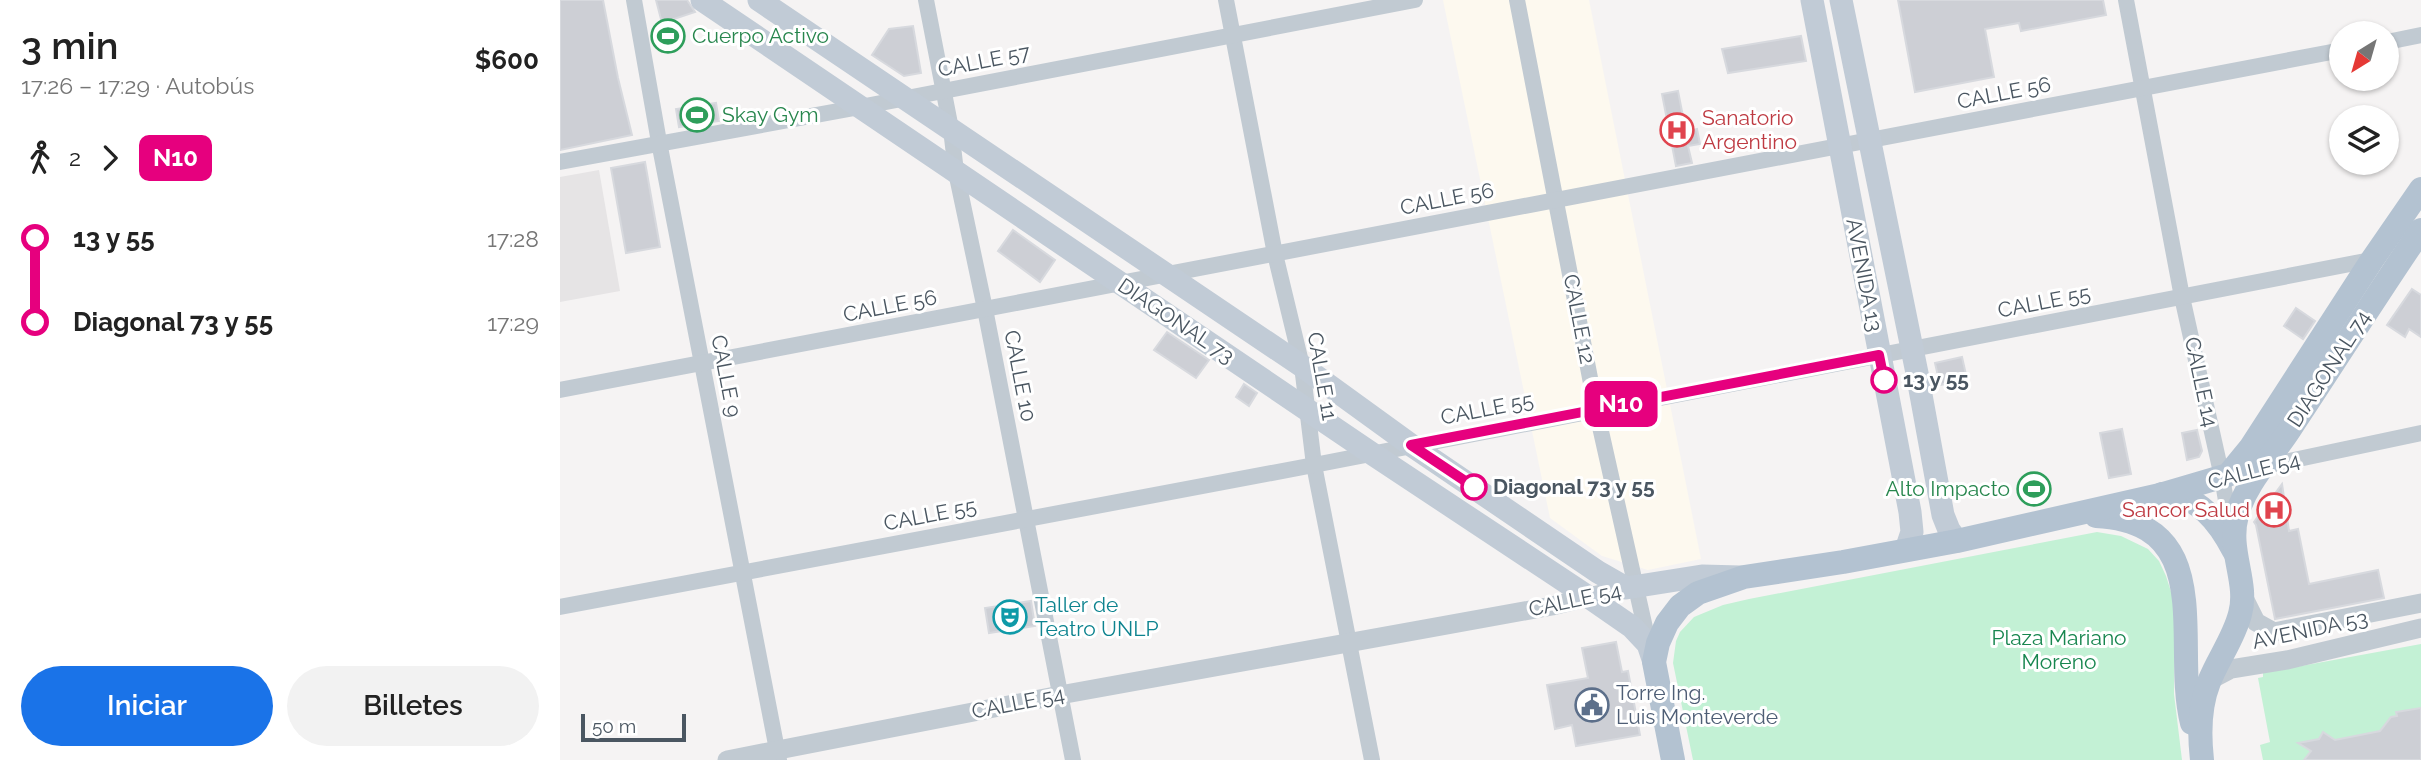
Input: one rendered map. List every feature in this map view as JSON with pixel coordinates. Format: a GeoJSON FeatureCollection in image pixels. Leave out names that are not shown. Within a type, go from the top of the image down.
{"type":"FeatureCollection","features":[{"type":"Feature","properties":{"kind":"main road","name":"DIAGONAL 73"},"geometry":{"type":"LineString","coordinates":[[702,0],[1590,598],[1632,627],[1651,653]]}},
{"type":"Feature","properties":{"kind":"main road","name":"DIAGONAL 73"},"geometry":{"type":"LineString","coordinates":[[759,0],[1302,366],[1411,445],[1598,572],[1630,588]]}},
{"type":"Feature","properties":{"kind":"main road","name":"AVENIDA 13"},"geometry":{"type":"LineString","coordinates":[[1812,0],[1910,512],[1912,532],[1906,550]]}},
{"type":"Feature","properties":{"kind":"main road","name":"AVENIDA 13"},"geometry":{"type":"LineString","coordinates":[[1841,0],[1943,515],[1957,541]]}},
{"type":"Feature","properties":{"kind":"main road","name":"DIAGONAL 74"},"geometry":{"type":"LineString","coordinates":[[2225,476],[2263,429],[2421,189]]}},
{"type":"Feature","properties":{"kind":"main road","name":"DIAGONAL 74"},"geometry":{"type":"LineString","coordinates":[[2234,551],[2238,513],[2246,492],[2413,251],[2421,230]]}},
{"type":"Feature","properties":{"kind":"main road","name":"CALLE 54"},"geometry":{"type":"LineString","coordinates":[[1630,588],[1702,576],[1744,578],[1957,541],[2160,495],[2225,476]]}},
{"type":"Feature","properties":{"kind":"main road"},"geometry":{"type":"LineString","coordinates":[[2160,495],[2179,496],[2199,505],[2215,520],[2234,551]]}},
{"type":"Feature","properties":{"kind":"main road","name":"CALLE 14"},"geometry":{"type":"LineString","coordinates":[[2072,515],[2116,517],[2134,522],[2151,531],[2171,552],[2181,578],[2186,606],[2189,711],[2202,759]]}},
{"type":"Feature","properties":{"kind":"main road","name":"CALLE 14"},"geometry":{"type":"LineString","coordinates":[[2202,759],[2202,706],[2210,680],[2234,632],[2243,596],[2234,551]]}},
{"type":"Feature","properties":{"kind":"main road"},"geometry":{"type":"LineString","coordinates":[[1651,653],[1662,631],[1680,606],[1698,593],[1744,578]]}},
{"type":"Feature","properties":{"kind":"main road","name":"CALLE 12"},"geometry":{"type":"LineString","coordinates":[[1651,653],[1670,759]]}},
{"type":"Feature","properties":{"kind":"street","name":"CALLE 9"},"geometry":{"type":"LineString","coordinates":[[634,0],[778,755]]}},
{"type":"Feature","properties":{"kind":"street","name":"CALLE 10"},"geometry":{"type":"LineString","coordinates":[[926,0],[951,129],[956,172],[1073,760]]}},
{"type":"Feature","properties":{"kind":"street","name":"CALLE 11"},"geometry":{"type":"LineString","coordinates":[[1226,0],[1275,254],[1302,366],[1314,465],[1372,760]]}},
{"type":"Feature","properties":{"kind":"street","name":"CALLE 57"},"geometry":{"type":"LineString","coordinates":[[560,162],[1415,0]]}},
{"type":"Feature","properties":{"kind":"street","name":"CALLE 12"},"geometry":{"type":"LineString","coordinates":[[1517,0],[1630,588],[1651,653]]}},
{"type":"Feature","properties":{"kind":"street","name":"CALLE 14"},"geometry":{"type":"LineString","coordinates":[[2126,0],[2182,296],[2225,476],[2234,551]]}},
{"type":"Feature","properties":{"kind":"street"},"geometry":{"type":"LineString","coordinates":[[2399,40],[2421,35]]}},
{"type":"Feature","properties":{"kind":"street","name":"CALLE 56"},"geometry":{"type":"LineString","coordinates":[[560,390],[2329,52]]}},
{"type":"Feature","properties":{"kind":"street","name":"CALLE 55"},"geometry":{"type":"LineString","coordinates":[[560,607],[1314,465],[2413,251]]}},
{"type":"Feature","properties":{"kind":"street","name":"CALLE 54"},"geometry":{"type":"LineString","coordinates":[[2225,476],[2421,433]]}},
{"type":"Feature","properties":{"kind":"street","name":"CALLE 54"},"geometry":{"type":"LineString","coordinates":[[727,760],[778,755],[1060,695],[1590,598],[1630,588]]}},
{"type":"Feature","properties":{"kind":"street","name":"AVENIDA 53"},"geometry":{"type":"LineString","coordinates":[[2243,596],[2256,622],[2274,632],[2421,603]]}},
{"type":"Feature","properties":{"kind":"street","name":"AVENIDA 53"},"geometry":{"type":"LineString","coordinates":[[2210,680],[2231,669],[2287,660],[2421,628]]}},
{"type":"Feature","properties":{"kind":"shaded area"},"geometry":{"type":"Polygon","coordinates":[[[1443,0],[1589,0],[1701,559],[1648,570],[1602,556],[1550,518],[1443,0]]]}},
{"type":"Feature","properties":{"kind":"shaded area"},"geometry":{"type":"Polygon","coordinates":[[[599,170],[620,291],[560,302],[560,177],[599,170]]]}},
{"type":"Feature","properties":{"kind":"green space","name":"Plaza Mariano Moreno"},"geometry":{"type":"Polygon","coordinates":[[[2097,532],[2121,536],[2148,549],[2159,561],[2166,576],[2175,604],[2174,694],[2182,760],[1693,760],[1673,663],[1680,632],[1694,617],[1723,605],[1749,599],[2097,532]]]}},
{"type":"Feature","properties":{"kind":"green space"},"geometry":{"type":"Polygon","coordinates":[[[2421,644],[2421,760],[2263,760],[2260,745],[2270,742],[2258,678],[2263,677],[2263,673],[2421,644]]]}},
{"type":"Feature","properties":{"kind":"building"},"geometry":{"type":"Polygon","coordinates":[[[560,0],[603,0],[632,135],[560,150],[560,0]]]}},
{"type":"Feature","properties":{"kind":"building"},"geometry":{"type":"Polygon","coordinates":[[[656,0],[687,0],[695,12],[662,23],[656,0]]]}},
{"type":"Feature","properties":{"kind":"building"},"geometry":{"type":"Polygon","coordinates":[[[1898,0],[2103,0],[2106,15],[2021,31],[2019,23],[1985,29],[1994,77],[1915,92],[1898,0]]]}},
{"type":"Feature","properties":{"kind":"building"},"geometry":{"type":"Polygon","coordinates":[[[913,26],[921,73],[904,76],[872,55],[889,29],[913,26]]]}},
{"type":"Feature","properties":{"kind":"building"},"geometry":{"type":"Polygon","coordinates":[[[1801,36],[1806,61],[1728,73],[1722,49],[1801,36]]]}},
{"type":"Feature","properties":{"kind":"building","name":"Sanatorio Argentino"},"geometry":{"type":"Polygon","coordinates":[[[1678,91],[1686,132],[1697,129],[1700,144],[1688,146],[1692,163],[1676,166],[1662,94],[1678,91]]]}},
{"type":"Feature","properties":{"kind":"building","name":"Skay Gym"},"geometry":{"type":"Polygon","coordinates":[[[716,103],[719,121],[679,127],[676,109],[716,103]]]}},
{"type":"Feature","properties":{"kind":"building"},"geometry":{"type":"Polygon","coordinates":[[[645,162],[660,247],[626,253],[611,168],[645,162]]]}},
{"type":"Feature","properties":{"kind":"building"},"geometry":{"type":"Polygon","coordinates":[[[1013,230],[1055,260],[1040,282],[998,251],[1013,230]]]}},
{"type":"Feature","properties":{"kind":"building"},"geometry":{"type":"Polygon","coordinates":[[[2412,289],[2421,295],[2421,337],[2409,329],[2405,337],[2387,325],[2412,289]]]}},
{"type":"Feature","properties":{"kind":"building"},"geometry":{"type":"Polygon","coordinates":[[[2296,308],[2315,321],[2303,339],[2284,326],[2296,308]]]}},
{"type":"Feature","properties":{"kind":"building"},"geometry":{"type":"Polygon","coordinates":[[[1167,332],[1209,360],[1196,378],[1154,350],[1167,332]]]}},
{"type":"Feature","properties":{"kind":"building"},"geometry":{"type":"Polygon","coordinates":[[[1962,357],[1967,379],[1940,385],[1935,363],[1962,357]]]}},
{"type":"Feature","properties":{"kind":"building"},"geometry":{"type":"Polygon","coordinates":[[[1244,384],[1257,393],[1249,406],[1236,397],[1244,384]]]}},
{"type":"Feature","properties":{"kind":"building"},"geometry":{"type":"Polygon","coordinates":[[[2122,429],[2131,474],[2109,478],[2100,433],[2122,429]]]}},
{"type":"Feature","properties":{"kind":"building"},"geometry":{"type":"Polygon","coordinates":[[[2197,430],[2202,451],[2199,457],[2187,460],[2182,433],[2197,430]]]}},
{"type":"Feature","properties":{"kind":"building"},"geometry":{"type":"Polygon","coordinates":[[[2282,484],[2289,531],[2298,529],[2309,584],[2378,570],[2384,598],[2275,619],[2254,522],[2282,484]]]}},
{"type":"Feature","properties":{"kind":"building","name":"Taller de Teatro UNLP"},"geometry":{"type":"Polygon","coordinates":[[[1031,601],[1035,626],[989,633],[985,608],[1031,601]]]}},
{"type":"Feature","properties":{"kind":"building","name":"Torre Ing. Luis Monteverde"},"geometry":{"type":"Polygon","coordinates":[[[1616,642],[1622,672],[1628,671],[1640,735],[1576,746],[1572,725],[1555,729],[1547,685],[1588,678],[1582,648],[1616,642]]]}},
{"type":"Feature","properties":{"kind":"building"},"geometry":{"type":"Polygon","coordinates":[[[2421,708],[2421,760],[2304,760],[2311,751],[2298,743],[2319,739],[2323,732],[2335,740],[2380,731],[2391,717],[2397,716],[2396,712],[2421,708]]]}},
{"type":"Feature","properties":{"kind":"bus line","name":"N10"},"geometry":{"type":"LineString","coordinates":[[1474,487],[1411,445],[1879,355],[1884,380]]}},
{"type":"Feature","properties":{"kind":"place","name":"Cuerpo Activo"},"geometry":{"type":"Point","coordinates":[668,36]}},
{"type":"Feature","properties":{"kind":"place","name":"Skay Gym"},"geometry":{"type":"Point","coordinates":[697,115]}},
{"type":"Feature","properties":{"kind":"place","name":"Sanatorio Argentino"},"geometry":{"type":"Point","coordinates":[1677,130]}},
{"type":"Feature","properties":{"kind":"place","name":"13 y 55"},"geometry":{"type":"Point","coordinates":[1884,380]}},
{"type":"Feature","properties":{"kind":"place","name":"Diagonal 73 y 55"},"geometry":{"type":"Point","coordinates":[1474,487]}},
{"type":"Feature","properties":{"kind":"place","name":"Alto Impacto"},"geometry":{"type":"Point","coordinates":[2034,489]}},
{"type":"Feature","properties":{"kind":"place","name":"Sancor Salud"},"geometry":{"type":"Point","coordinates":[2274,510]}},
{"type":"Feature","properties":{"kind":"place","name":"Taller de Teatro UNLP"},"geometry":{"type":"Point","coordinates":[1010,617]}},
{"type":"Feature","properties":{"kind":"place","name":"Torre Ing. Luis Monteverde"},"geometry":{"type":"Point","coordinates":[1592,705]}}]}
